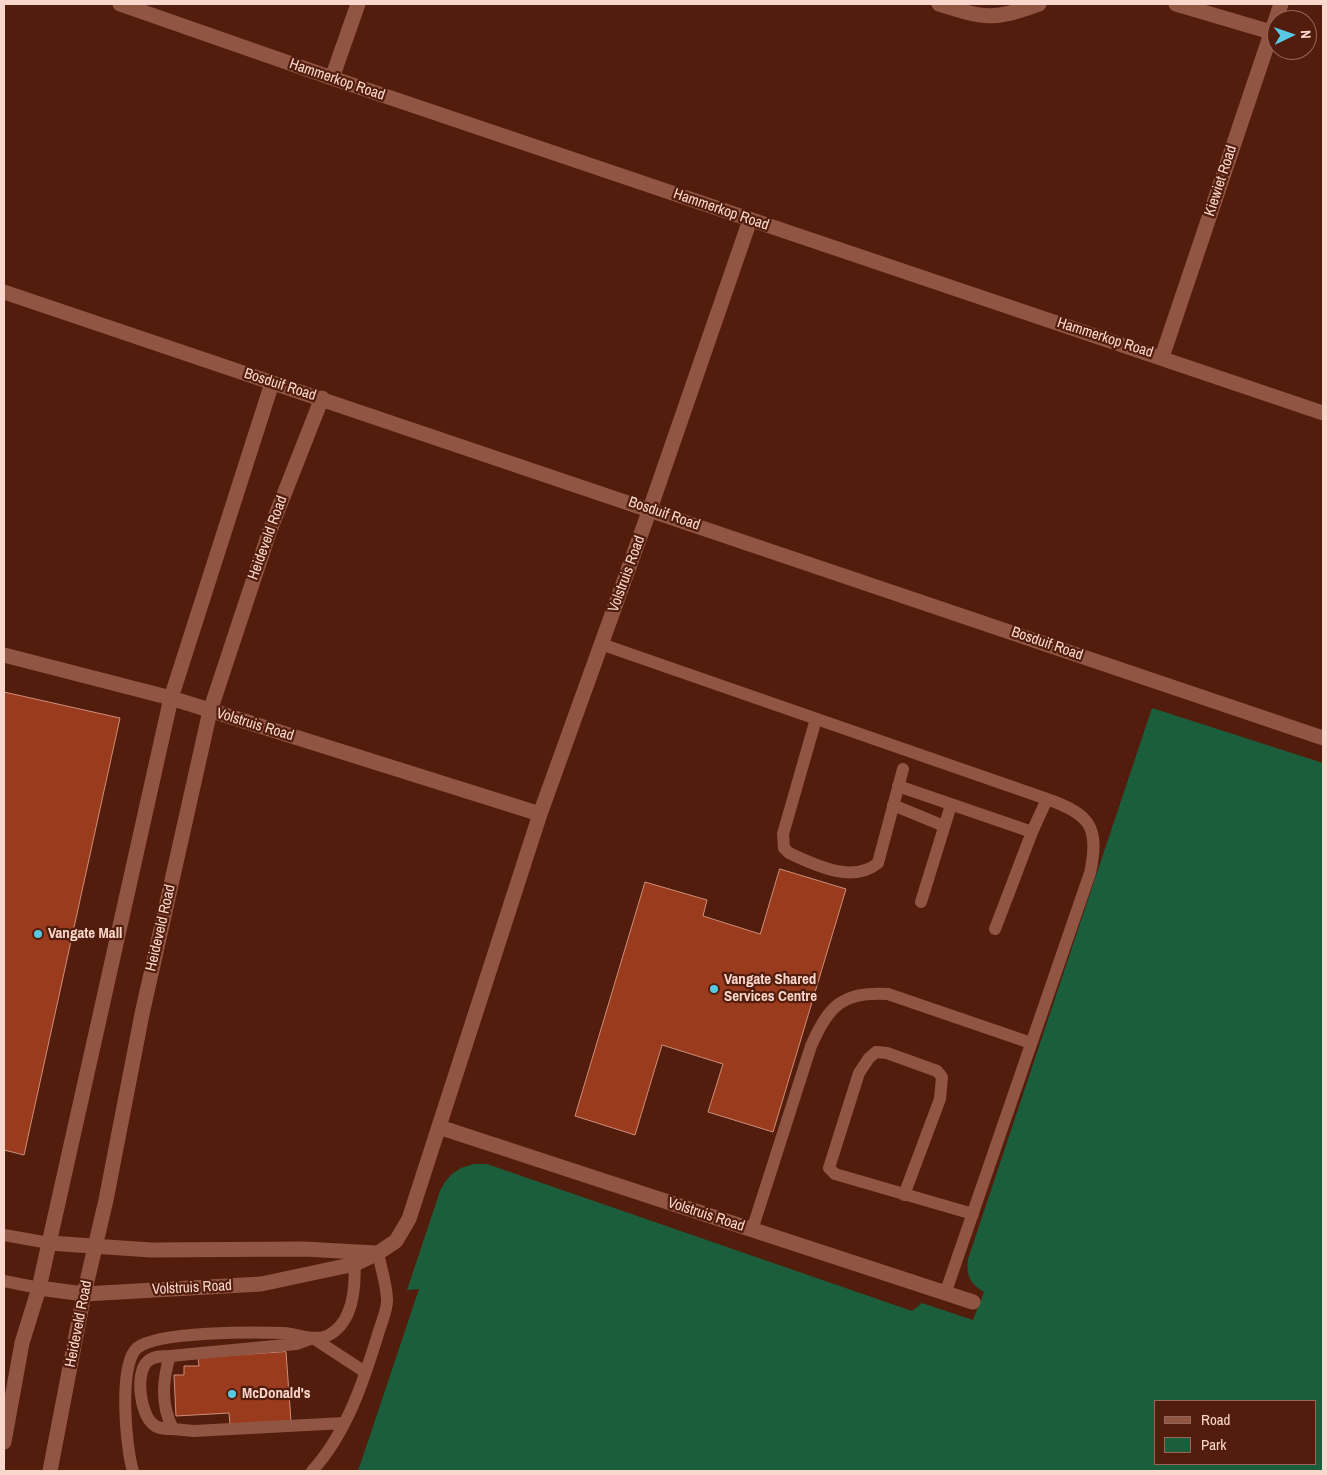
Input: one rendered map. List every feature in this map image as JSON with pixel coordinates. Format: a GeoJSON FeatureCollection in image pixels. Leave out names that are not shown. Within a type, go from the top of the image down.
{"type":"FeatureCollection","features":[{"type":"Feature","properties":{"kind":"street","name":"Hammerkop Road"},"geometry":{"type":"LineString","coordinates":[[120,4],[332,78],[1323,413]]}},
{"type":"Feature","properties":{"kind":"street"},"geometry":{"type":"LineString","coordinates":[[332,78],[358,4]]}},
{"type":"Feature","properties":{"kind":"street"},"geometry":{"type":"LineString","coordinates":[[939,4],[988,17],[1009,14],[1039,4]]}},
{"type":"Feature","properties":{"kind":"street"},"geometry":{"type":"LineString","coordinates":[[1176,4],[1267,31]]}},
{"type":"Feature","properties":{"kind":"street","name":"Kiewiet Road"},"geometry":{"type":"LineString","coordinates":[[1162,357],[1267,44]]}},
{"type":"Feature","properties":{"kind":"street","name":"Volstruis Road"},"geometry":{"type":"LineString","coordinates":[[39,1288],[84,1294],[262,1284],[354,1257],[378,1253],[396,1241],[409,1219],[540,814],[650,509],[750,220]]}},
{"type":"Feature","properties":{"kind":"street","name":"Bosduif Road"},"geometry":{"type":"LineString","coordinates":[[4,292],[1323,738]]}},
{"type":"Feature","properties":{"kind":"street"},"geometry":{"type":"LineString","coordinates":[[4,1442],[22,1343],[39,1288],[171,698],[272,383]]}},
{"type":"Feature","properties":{"kind":"street","name":"Heideveld Road"},"geometry":{"type":"LineString","coordinates":[[50,1471],[84,1294],[96,1246],[142,1014],[210,711],[270,530],[322,398]]}},
{"type":"Feature","properties":{"kind":"street","name":"Volstruis Road"},"geometry":{"type":"LineString","coordinates":[[4,655],[171,698],[540,814]]}},
{"type":"Feature","properties":{"kind":"street","name":"Volstruis Road"},"geometry":{"type":"LineString","coordinates":[[439,1127],[973,1302]]}},
{"type":"Feature","properties":{"kind":"street","name":"Volstruis Road"},"geometry":{"type":"LineString","coordinates":[[49,1243],[152,1250],[304,1249],[354,1257]]}},
{"type":"Feature","properties":{"kind":"lane"},"geometry":{"type":"LineString","coordinates":[[602,644],[1047,799],[1074,809],[1086,820],[1091,830],[1094,846],[1090,873],[945,1294]]}},
{"type":"Feature","properties":{"kind":"lane"},"geometry":{"type":"LineString","coordinates":[[816,719],[783,834],[784,848],[789,853],[841,872],[854,873],[871,869],[878,863],[902,769]]}},
{"type":"Feature","properties":{"kind":"lane"},"geometry":{"type":"LineString","coordinates":[[898,786],[1032,832]]}},
{"type":"Feature","properties":{"kind":"lane"},"geometry":{"type":"LineString","coordinates":[[994,929],[1047,799]]}},
{"type":"Feature","properties":{"kind":"lane"},"geometry":{"type":"LineString","coordinates":[[893,805],[944,826]]}},
{"type":"Feature","properties":{"kind":"lane"},"geometry":{"type":"LineString","coordinates":[[921,902],[951,805]]}},
{"type":"Feature","properties":{"kind":"lane"},"geometry":{"type":"LineString","coordinates":[[752,1230],[811,1046],[817,1032],[831,1010],[842,1001],[864,994],[888,994],[1031,1043]]}},
{"type":"Feature","properties":{"kind":"lane"},"geometry":{"type":"LineString","coordinates":[[904,1195],[940,1099],[942,1077],[937,1071],[887,1053],[876,1052],[858,1073],[829,1168],[835,1174],[904,1195],[973,1214]]}},
{"type":"Feature","properties":{"kind":"lane","name":"Volstruis Road"},"geometry":{"type":"LineString","coordinates":[[4,1235],[49,1243]]}},
{"type":"Feature","properties":{"kind":"lane"},"geometry":{"type":"LineString","coordinates":[[312,1471],[333,1446],[365,1372],[374,1346],[387,1300],[378,1253]]}},
{"type":"Feature","properties":{"kind":"lane"},"geometry":{"type":"LineString","coordinates":[[344,1423],[194,1430],[162,1428],[152,1424],[145,1414],[142,1399],[142,1371],[152,1358],[296,1344],[313,1338],[328,1336],[338,1328],[350,1308],[354,1257]]}},
{"type":"Feature","properties":{"kind":"lane","name":"Volstruis Road"},"geometry":{"type":"LineString","coordinates":[[4,1281],[39,1288]]}},
{"type":"Feature","properties":{"kind":"lane"},"geometry":{"type":"LineString","coordinates":[[133,1471],[130,1462],[126,1420],[128,1369],[132,1355],[137,1349],[147,1343],[166,1338],[188,1336],[259,1332],[287,1334],[313,1338],[365,1372]]}},
{"type":"Feature","properties":{"kind":"lane"},"geometry":{"type":"LineString","coordinates":[[170,1356],[164,1376],[164,1400],[165,1411],[173,1429]]}},
{"type":"Feature","properties":{"kind":"green space"},"geometry":{"type":"Polygon","coordinates":[[[1152,708],[1323,763],[1323,1471],[358,1471],[419,1289],[407,1290],[440,1191],[452,1174],[461,1168],[474,1164],[487,1164],[912,1311],[922,1303],[973,1320],[984,1292],[972,1282],[968,1270],[968,1259],[1152,708]]]}},
{"type":"Feature","properties":{"kind":"building","name":"Vangate Mall"},"geometry":{"type":"Polygon","coordinates":[[[4,692],[120,718],[24,1155],[4,1150],[4,692]]]}},
{"type":"Feature","properties":{"kind":"building","name":"Vangate Shared Services Centre"},"geometry":{"type":"Polygon","coordinates":[[[780,869],[846,889],[773,1132],[708,1112],[723,1064],[662,1045],[635,1135],[575,1116],[645,882],[707,900],[703,916],[760,934],[780,869]]]}},
{"type":"Feature","properties":{"kind":"building","name":"McDonald's"},"geometry":{"type":"Polygon","coordinates":[[[286,1352],[291,1421],[230,1425],[229,1413],[176,1416],[174,1375],[184,1375],[184,1366],[199,1366],[198,1358],[286,1352]]]}},
{"type":"Feature","properties":{"kind":"place","name":"Vangate Mall"},"geometry":{"type":"Point","coordinates":[38,934]}},
{"type":"Feature","properties":{"kind":"place","name":"Vangate Shared Services Centre"},"geometry":{"type":"Point","coordinates":[714,989]}},
{"type":"Feature","properties":{"kind":"place","name":"McDonald's"},"geometry":{"type":"Point","coordinates":[232,1394]}}]}
